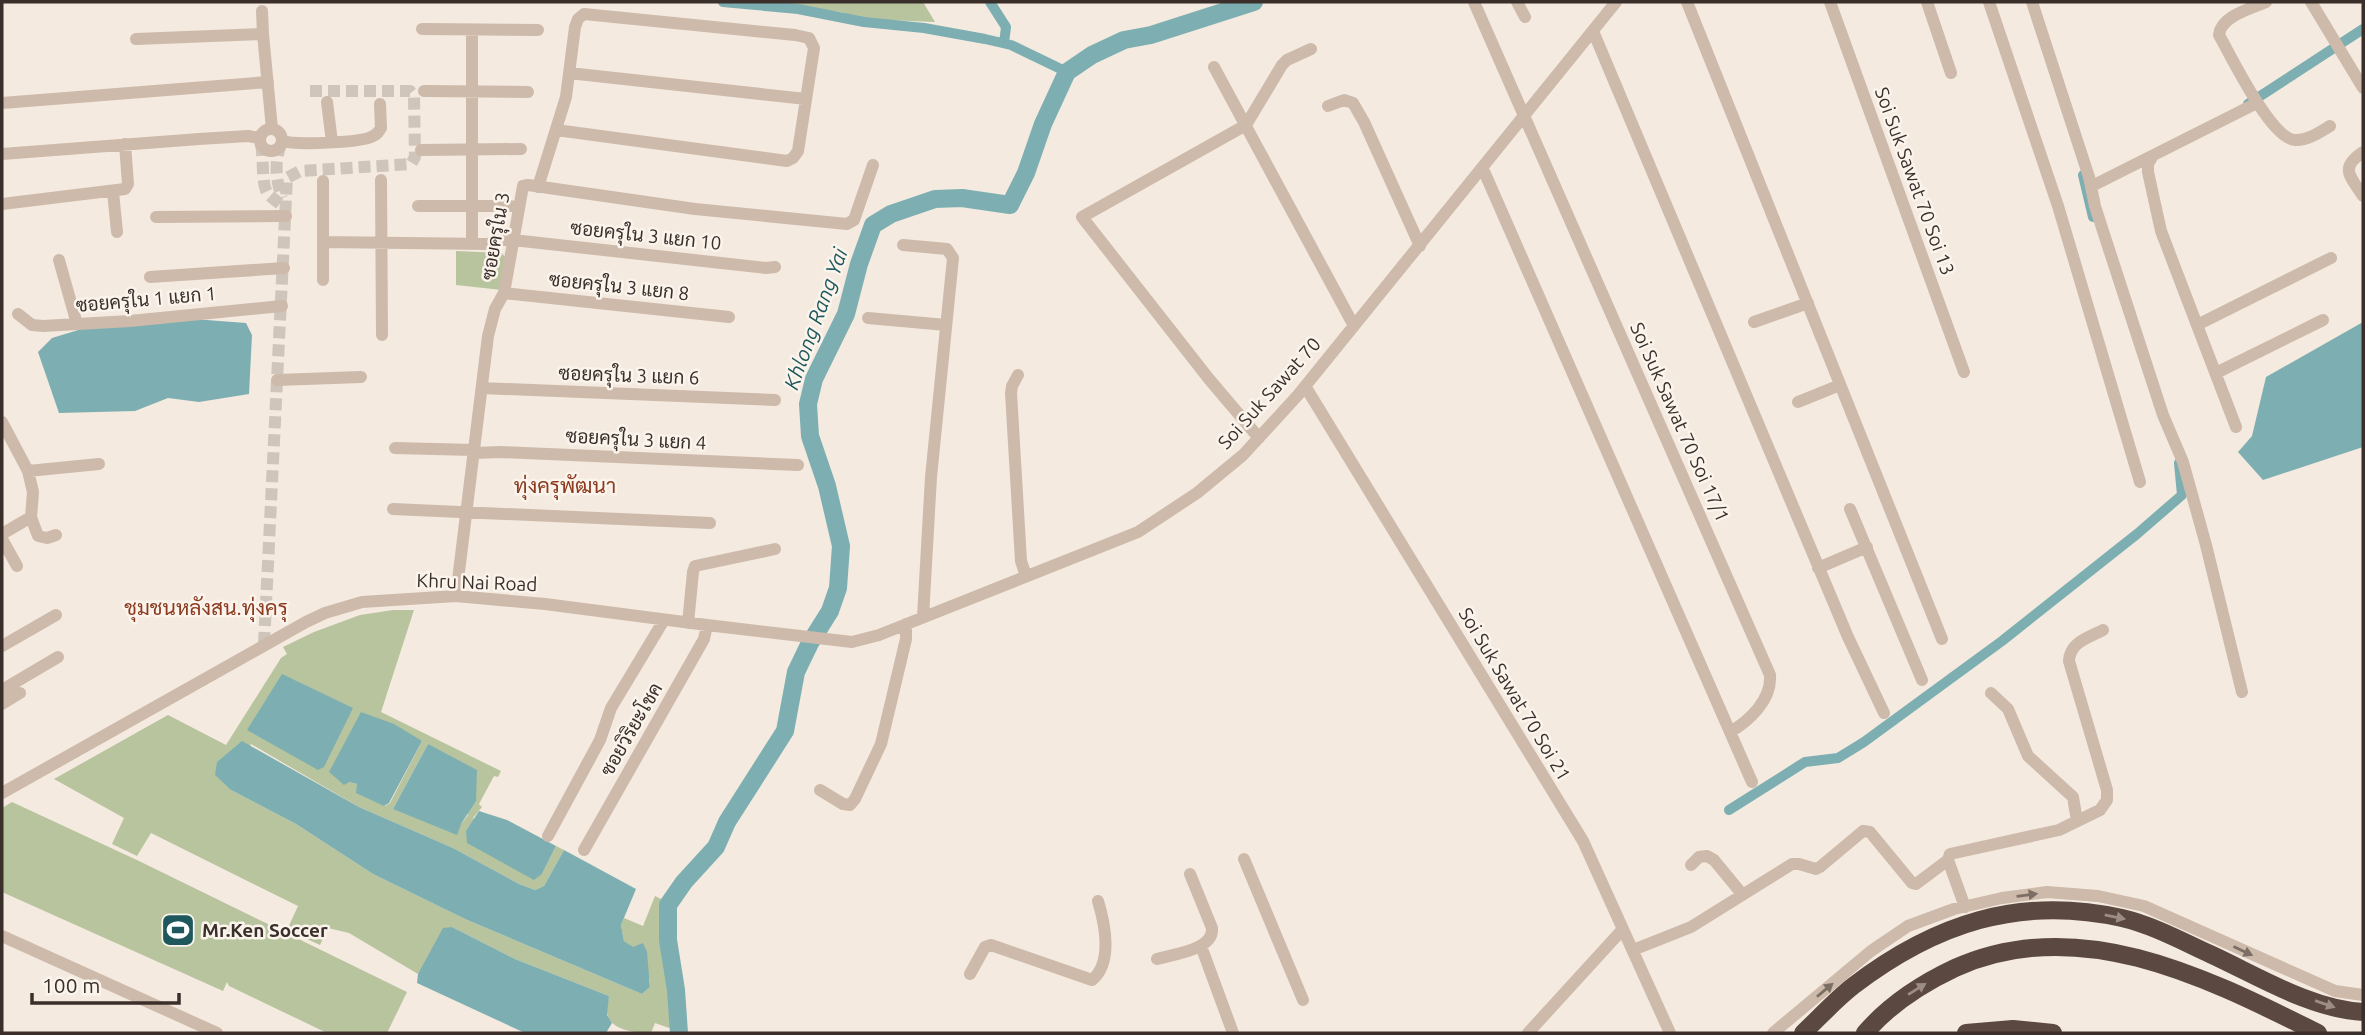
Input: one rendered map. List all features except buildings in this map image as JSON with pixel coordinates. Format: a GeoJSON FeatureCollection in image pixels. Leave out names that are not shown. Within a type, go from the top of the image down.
{"type":"FeatureCollection","features":[{"type":"Feature","properties":{"kind":"highway"},"geometry":{"type":"LineString","coordinates":[[1802,1033],[1851,988],[1926,939],[1983,918],[2048,910],[2123,918],[2164,933],[2292,993],[2345,1011],[2363,1012]]}},
{"type":"Feature","properties":{"kind":"highway"},"geometry":{"type":"LineString","coordinates":[[1865,1033],[1909,992],[1971,961],[2042,947],[2072,946],[2124,954],[2176,969],[2245,997],[2318,1033]]}},
{"type":"Feature","properties":{"kind":"highway"},"geometry":{"type":"LineString","coordinates":[[1966,1033],[2012,1029],[2053,1033]]}},
{"type":"Feature","properties":{"kind":"street","name":"Soi Suk Sawat 70 Soi 17/1"},"geometry":{"type":"LineString","coordinates":[[1474,2],[1770,675],[1769,686],[1755,711],[1744,723],[1730,732]]}},
{"type":"Feature","properties":{"kind":"street"},"geometry":{"type":"LineString","coordinates":[[1517,2],[1525,17]]}},
{"type":"Feature","properties":{"kind":"street","name":"Soi Suk Sawat 70"},"geometry":{"type":"LineString","coordinates":[[828,639],[852,642],[906,624],[1138,532],[1197,493],[1243,455],[1305,386],[1616,2]]}},
{"type":"Feature","properties":{"kind":"street"},"geometry":{"type":"LineString","coordinates":[[1687,2],[1942,639]]}},
{"type":"Feature","properties":{"kind":"street","name":"Soi Suk Sawat 70 Soi 13"},"geometry":{"type":"LineString","coordinates":[[1830,2],[1964,372]]}},
{"type":"Feature","properties":{"kind":"street"},"geometry":{"type":"LineString","coordinates":[[1927,2],[1951,73]]}},
{"type":"Feature","properties":{"kind":"street"},"geometry":{"type":"LineString","coordinates":[[1989,2],[2059,206],[2140,482]]}},
{"type":"Feature","properties":{"kind":"street"},"geometry":{"type":"LineString","coordinates":[[2032,2],[2155,389],[2183,462],[2242,692]]}},
{"type":"Feature","properties":{"kind":"street"},"geometry":{"type":"LineString","coordinates":[[2266,2],[2224,21],[2219,35],[2257,103],[2283,136],[2294,140],[2310,137],[2330,126]]}},
{"type":"Feature","properties":{"kind":"street"},"geometry":{"type":"LineString","coordinates":[[2311,2],[2363,88]]}},
{"type":"Feature","properties":{"kind":"street"},"geometry":{"type":"LineString","coordinates":[[262,11],[272,129]]}},
{"type":"Feature","properties":{"kind":"street"},"geometry":{"type":"LineString","coordinates":[[538,187],[566,97],[575,27],[584,14],[795,34],[809,38],[814,48],[798,150],[793,158],[787,161],[556,130]]}},
{"type":"Feature","properties":{"kind":"street"},"geometry":{"type":"LineString","coordinates":[[422,29],[538,30]]}},
{"type":"Feature","properties":{"kind":"street"},"geometry":{"type":"LineString","coordinates":[[472,30],[472,244]]}},
{"type":"Feature","properties":{"kind":"street"},"geometry":{"type":"LineString","coordinates":[[1593,31],[1847,637],[1884,713]]}},
{"type":"Feature","properties":{"kind":"street"},"geometry":{"type":"LineString","coordinates":[[136,39],[263,34]]}},
{"type":"Feature","properties":{"kind":"street"},"geometry":{"type":"LineString","coordinates":[[1259,438],[1209,379],[1082,217],[1246,125],[1282,65],[1311,48]]}},
{"type":"Feature","properties":{"kind":"street"},"geometry":{"type":"LineString","coordinates":[[1214,67],[1354,326]]}},
{"type":"Feature","properties":{"kind":"street"},"geometry":{"type":"LineString","coordinates":[[569,73],[806,99]]}},
{"type":"Feature","properties":{"kind":"street"},"geometry":{"type":"LineString","coordinates":[[2,103],[268,82]]}},
{"type":"Feature","properties":{"kind":"street"},"geometry":{"type":"LineString","coordinates":[[424,91],[528,92]]}},
{"type":"Feature","properties":{"kind":"street"},"geometry":{"type":"LineString","coordinates":[[1328,106],[1344,100],[1353,103],[1420,246]]}},
{"type":"Feature","properties":{"kind":"street"},"geometry":{"type":"LineString","coordinates":[[327,102],[332,142]]}},
{"type":"Feature","properties":{"kind":"street"},"geometry":{"type":"LineString","coordinates":[[2092,186],[2257,103]]}},
{"type":"Feature","properties":{"kind":"street"},"geometry":{"type":"LineString","coordinates":[[282,141],[332,142],[371,138],[381,128],[380,104]]}},
{"type":"Feature","properties":{"kind":"street"},"geometry":{"type":"LineString","coordinates":[[260,138],[264,132],[272,129]]}},
{"type":"Feature","properties":{"kind":"street"},"geometry":{"type":"LineString","coordinates":[[260,138],[263,147],[269,150],[279,147],[282,141],[280,134],[272,129]]}},
{"type":"Feature","properties":{"kind":"street"},"geometry":{"type":"LineString","coordinates":[[2,154],[211,138],[260,138]]}},
{"type":"Feature","properties":{"kind":"street"},"geometry":{"type":"LineString","coordinates":[[2,204],[125,189],[128,184],[125,144]]}},
{"type":"Feature","properties":{"kind":"street"},"geometry":{"type":"LineString","coordinates":[[421,150],[520,149]]}},
{"type":"Feature","properties":{"kind":"street"},"geometry":{"type":"LineString","coordinates":[[2363,152],[2348,165],[2348,171],[2363,196]]}},
{"type":"Feature","properties":{"kind":"street"},"geometry":{"type":"LineString","coordinates":[[2152,157],[2148,172],[2161,231],[2236,426]]}},
{"type":"Feature","properties":{"kind":"street","name":"ซอยครุใน 3"},"geometry":{"type":"LineString","coordinates":[[456,596],[491,320],[504,293],[523,186],[695,209],[847,224],[854,220],[873,165]]}},
{"type":"Feature","properties":{"kind":"street"},"geometry":{"type":"LineString","coordinates":[[1483,169],[1752,782]]}},
{"type":"Feature","properties":{"kind":"street"},"geometry":{"type":"LineString","coordinates":[[381,180],[382,335]]}},
{"type":"Feature","properties":{"kind":"street"},"geometry":{"type":"LineString","coordinates":[[323,181],[323,280]]}},
{"type":"Feature","properties":{"kind":"street"},"geometry":{"type":"LineString","coordinates":[[113,192],[117,233]]}},
{"type":"Feature","properties":{"kind":"street"},"geometry":{"type":"LineString","coordinates":[[418,206],[511,206]]}},
{"type":"Feature","properties":{"kind":"street"},"geometry":{"type":"LineString","coordinates":[[156,217],[286,216]]}},
{"type":"Feature","properties":{"kind":"street","name":"ซอยครุใน 3 แยก 10"},"geometry":{"type":"LineString","coordinates":[[323,242],[488,244],[497,250],[512,245],[775,267]]}},
{"type":"Feature","properties":{"kind":"street"},"geometry":{"type":"LineString","coordinates":[[903,245],[947,249],[952,253],[931,477],[923,617]]}},
{"type":"Feature","properties":{"kind":"street"},"geometry":{"type":"LineString","coordinates":[[2197,325],[2331,258]]}},
{"type":"Feature","properties":{"kind":"street"},"geometry":{"type":"LineString","coordinates":[[58,260],[77,324]]}},
{"type":"Feature","properties":{"kind":"street"},"geometry":{"type":"LineString","coordinates":[[150,277],[284,268]]}},
{"type":"Feature","properties":{"kind":"street","name":"ซอยครุใน 3 แยก 8"},"geometry":{"type":"LineString","coordinates":[[504,293],[729,317]]}},
{"type":"Feature","properties":{"kind":"street"},"geometry":{"type":"LineString","coordinates":[[1754,322],[1808,303]]}},
{"type":"Feature","properties":{"kind":"street","name":"ซอยครุใน 1 แยก 1"},"geometry":{"type":"LineString","coordinates":[[18,314],[32,325],[77,324],[282,306]]}},
{"type":"Feature","properties":{"kind":"street"},"geometry":{"type":"LineString","coordinates":[[868,318],[946,325]]}},
{"type":"Feature","properties":{"kind":"street"},"geometry":{"type":"LineString","coordinates":[[2216,373],[2323,320]]}},
{"type":"Feature","properties":{"kind":"street"},"geometry":{"type":"LineString","coordinates":[[1018,375],[1012,386],[1012,394],[1021,561],[1026,576]]}},
{"type":"Feature","properties":{"kind":"street"},"geometry":{"type":"LineString","coordinates":[[277,380],[361,377]]}},
{"type":"Feature","properties":{"kind":"street"},"geometry":{"type":"LineString","coordinates":[[1798,402],[1840,385]]}},
{"type":"Feature","properties":{"kind":"street","name":"Soi Suk Sawat 70 Soi 21"},"geometry":{"type":"LineString","coordinates":[[1305,386],[1583,841],[1670,1033]]}},
{"type":"Feature","properties":{"kind":"street","name":"ซอยครุใน 3 แยก 6"},"geometry":{"type":"LineString","coordinates":[[482,388],[775,400]]}},
{"type":"Feature","properties":{"kind":"street"},"geometry":{"type":"LineString","coordinates":[[2,422],[28,471],[33,492],[31,517],[38,536],[47,538],[56,535]]}},
{"type":"Feature","properties":{"kind":"street","name":"ซอยครุใน 3 แยก 4"},"geometry":{"type":"LineString","coordinates":[[396,448],[797,465]]}},
{"type":"Feature","properties":{"kind":"street"},"geometry":{"type":"LineString","coordinates":[[28,471],[99,464]]}},
{"type":"Feature","properties":{"kind":"street"},"geometry":{"type":"LineString","coordinates":[[393,509],[710,523]]}},
{"type":"Feature","properties":{"kind":"street"},"geometry":{"type":"LineString","coordinates":[[1850,509],[1922,680]]}},
{"type":"Feature","properties":{"kind":"street"},"geometry":{"type":"LineString","coordinates":[[17,566],[2,537],[31,517]]}},
{"type":"Feature","properties":{"kind":"street"},"geometry":{"type":"LineString","coordinates":[[1818,568],[1867,547]]}},
{"type":"Feature","properties":{"kind":"street"},"geometry":{"type":"LineString","coordinates":[[688,623],[695,566],[775,550]]}},
{"type":"Feature","properties":{"kind":"street","name":"Khru Nai Road"},"geometry":{"type":"LineString","coordinates":[[2,793],[188,690],[264,644],[325,613],[362,602],[456,596],[545,604],[828,639]]}},
{"type":"Feature","properties":{"kind":"street"},"geometry":{"type":"LineString","coordinates":[[2,646],[56,615]]}},
{"type":"Feature","properties":{"kind":"street"},"geometry":{"type":"LineString","coordinates":[[548,836],[600,740],[611,709],[664,620]]}},
{"type":"Feature","properties":{"kind":"street"},"geometry":{"type":"LineString","coordinates":[[820,790],[843,804],[850,805],[855,799],[881,744],[906,639],[906,624]]}},
{"type":"Feature","properties":{"kind":"street","name":"ซอยวิริยะโชค"},"geometry":{"type":"LineString","coordinates":[[584,850],[704,639],[707,625]]}},
{"type":"Feature","properties":{"kind":"street"},"geometry":{"type":"LineString","coordinates":[[1633,950],[1691,927],[1792,864],[1816,869],[1820,867],[1863,831],[1870,832],[1912,883],[1916,884],[1948,860],[1950,854],[2059,830],[2100,810],[2107,800],[2108,790],[2069,661],[2074,645],[2103,630]]}},
{"type":"Feature","properties":{"kind":"street"},"geometry":{"type":"LineString","coordinates":[[2,690],[58,657]]}},
{"type":"Feature","properties":{"kind":"street"},"geometry":{"type":"LineString","coordinates":[[2,704],[20,693]]}},
{"type":"Feature","properties":{"kind":"street"},"geometry":{"type":"LineString","coordinates":[[1991,693],[2008,709],[2028,756],[2073,797],[2077,821]]}},
{"type":"Feature","properties":{"kind":"street"},"geometry":{"type":"LineString","coordinates":[[1690,865],[1699,857],[1707,856],[1714,860],[1742,894]]}},
{"type":"Feature","properties":{"kind":"street"},"geometry":{"type":"LineString","coordinates":[[1244,859],[1303,1000]]}},
{"type":"Feature","properties":{"kind":"street"},"geometry":{"type":"LineString","coordinates":[[1948,860],[1965,907]]}},
{"type":"Feature","properties":{"kind":"street"},"geometry":{"type":"LineString","coordinates":[[1157,959],[1201,946],[1213,934],[1190,874]]}},
{"type":"Feature","properties":{"kind":"street"},"geometry":{"type":"LineString","coordinates":[[1773,1033],[1871,951],[1908,926],[2002,898],[2048,892],[2098,896],[2144,906],[2335,990],[2363,995]]}},
{"type":"Feature","properties":{"kind":"street"},"geometry":{"type":"LineString","coordinates":[[970,974],[985,947],[991,944],[1091,980],[1099,974],[1105,954],[1103,918],[1098,901]]}},
{"type":"Feature","properties":{"kind":"street"},"geometry":{"type":"LineString","coordinates":[[1528,1033],[1623,929]]}},
{"type":"Feature","properties":{"kind":"street"},"geometry":{"type":"LineString","coordinates":[[2,936],[218,1033]]}},
{"type":"Feature","properties":{"kind":"street"},"geometry":{"type":"LineString","coordinates":[[1201,946],[1233,1033]]}},
{"type":"Feature","properties":{"kind":"green space"},"geometry":{"type":"Polygon","coordinates":[[[785,2],[923,2],[935,22],[862,19],[841,12],[795,6],[785,2]]]}},
{"type":"Feature","properties":{"kind":"green space"},"geometry":{"type":"Polygon","coordinates":[[[456,251],[502,253],[507,260],[502,290],[456,285],[456,251]]]}},
{"type":"Feature","properties":{"kind":"green space"},"geometry":{"type":"Polygon","coordinates":[[[414,610],[381,712],[501,771],[498,777],[494,776],[479,804],[482,807],[473,818],[542,874],[556,846],[564,850],[544,886],[535,890],[519,884],[453,848],[359,807],[251,744],[231,790],[296,824],[373,874],[465,919],[642,994],[650,987],[650,980],[639,955],[624,941],[621,925],[624,918],[643,926],[655,896],[667,902],[672,1029],[655,1023],[651,1033],[619,1027],[613,1024],[607,1013],[609,996],[515,959],[452,927],[418,974],[349,933],[328,928],[320,945],[287,930],[298,906],[151,833],[137,856],[112,844],[124,818],[54,779],[168,715],[226,745],[281,658],[287,654],[283,647],[360,615],[414,610]],[[422,741],[349,782],[357,784],[385,806],[390,803],[422,741]],[[428,744],[393,809],[461,824],[468,815],[428,744]]]}},
{"type":"Feature","properties":{"kind":"green space"},"geometry":{"type":"Polygon","coordinates":[[[12,802],[407,992],[387,1033],[327,1033],[229,986],[227,982],[223,991],[2,892],[2,808],[12,802]]]}},
{"type":"Feature","properties":{"kind":"water"},"geometry":{"type":"Polygon","coordinates":[[[193,319],[246,323],[252,335],[249,394],[199,402],[168,398],[135,411],[59,413],[38,352],[52,338],[85,328],[193,319]]]}},
{"type":"Feature","properties":{"kind":"water"},"geometry":{"type":"Polygon","coordinates":[[[2363,322],[2363,447],[2263,480],[2238,452],[2252,436],[2266,377],[2363,322]]]}},
{"type":"Feature","properties":{"kind":"water"},"geometry":{"type":"Polygon","coordinates":[[[282,674],[353,708],[324,767],[318,770],[247,730],[282,674]]]}},
{"type":"Feature","properties":{"kind":"water"},"geometry":{"type":"Polygon","coordinates":[[[361,712],[394,724],[422,741],[389,803],[384,806],[356,793],[357,784],[349,782],[344,785],[329,772],[361,712]]]}},
{"type":"Feature","properties":{"kind":"water"},"geometry":{"type":"Polygon","coordinates":[[[242,741],[359,807],[453,848],[519,884],[535,890],[544,886],[564,850],[636,889],[621,925],[624,941],[633,947],[643,943],[647,952],[650,987],[642,994],[465,919],[373,874],[296,824],[231,790],[215,775],[217,762],[242,741]]]}},
{"type":"Feature","properties":{"kind":"water"},"geometry":{"type":"Polygon","coordinates":[[[428,744],[477,770],[476,801],[457,835],[393,809],[428,744]]]}},
{"type":"Feature","properties":{"kind":"water"},"geometry":{"type":"Polygon","coordinates":[[[479,811],[507,820],[556,846],[542,874],[534,880],[467,843],[466,831],[479,811]]]}},
{"type":"Feature","properties":{"kind":"water"},"geometry":{"type":"Polygon","coordinates":[[[452,927],[515,959],[609,996],[607,1015],[612,1023],[606,1033],[525,1033],[417,983],[418,974],[443,928],[452,927]]]}},
{"type":"Feature","properties":{"kind":"waterway"},"geometry":{"type":"LineString","coordinates":[[723,2],[798,9],[864,22],[924,28],[985,39],[1011,45],[1067,72]]}},
{"type":"Feature","properties":{"kind":"waterway"},"geometry":{"type":"LineString","coordinates":[[990,2],[1006,27],[1004,43]]}},
{"type":"Feature","properties":{"kind":"waterway","name":"Khlong Rang Yai"},"geometry":{"type":"LineString","coordinates":[[679,1033],[668,940],[668,905],[684,882],[716,847],[727,822],[785,731],[796,672],[830,611],[838,588],[841,546],[827,486],[810,436],[808,404],[814,379],[846,314],[873,225],[891,214],[935,199],[962,198],[1010,205],[1026,173],[1043,124],[1067,72],[1092,55],[1124,40],[1151,35],[1254,2]]}},
{"type":"Feature","properties":{"kind":"waterway"},"geometry":{"type":"LineString","coordinates":[[2248,104],[2363,29]]}},
{"type":"Feature","properties":{"kind":"waterway"},"geometry":{"type":"LineString","coordinates":[[2083,175],[2093,217]]}},
{"type":"Feature","properties":{"kind":"waterway"},"geometry":{"type":"LineString","coordinates":[[1729,810],[1805,762],[1838,758],[1864,742],[2002,641],[2182,495],[2179,463]]}},
{"type":"Feature","properties":{"kind":"tunnel"},"geometry":{"type":"LineString","coordinates":[[264,644],[287,178],[300,171],[411,164],[415,157],[414,96],[410,91],[308,91]]}},
{"type":"Feature","properties":{"kind":"tunnel"},"geometry":{"type":"LineString","coordinates":[[261,144],[266,190],[286,208]]}},
{"type":"Feature","properties":{"kind":"tunnel"},"geometry":{"type":"LineString","coordinates":[[281,144],[277,171],[282,198]]}},
{"type":"Feature","properties":{"kind":"place","name":"Mr.Ken Soccer"},"geometry":{"type":"Point","coordinates":[178,930]}},
{"type":"Feature","properties":{"kind":"district","name":"ทุ่งครุพัฒนา"},"geometry":{"type":"Point","coordinates":[565,486]}},
{"type":"Feature","properties":{"kind":"district","name":"ชุมชนหลังสน.ทุ่งครุ"},"geometry":{"type":"Point","coordinates":[206,608]}}]}
